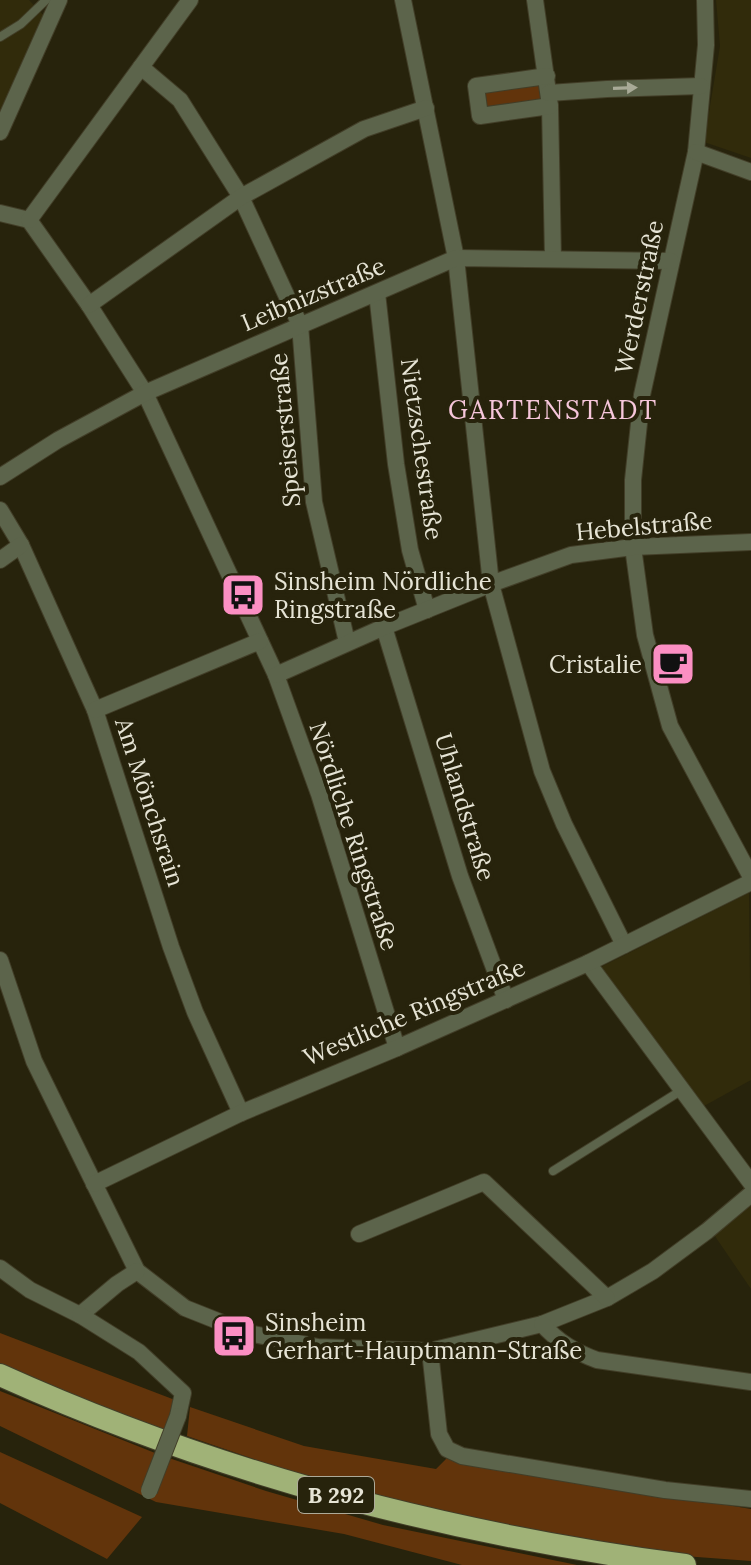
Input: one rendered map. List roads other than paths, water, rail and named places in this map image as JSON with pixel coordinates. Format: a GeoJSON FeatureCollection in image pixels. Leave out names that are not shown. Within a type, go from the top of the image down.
{"type":"FeatureCollection","features":[{"type":"Feature","properties":{"kind":"highway","name":"B 292"},"geometry":{"type":"LineString","coordinates":[[0,1375],[148,1437],[300,1486],[423,1518],[509,1536],[592,1553],[685,1565]]}},
{"type":"Feature","properties":{"kind":"street"},"geometry":{"type":"LineString","coordinates":[[0,213],[29,220],[190,0]]}},
{"type":"Feature","properties":{"kind":"street"},"geometry":{"type":"LineString","coordinates":[[403,0],[456,258],[491,584],[542,771],[564,824],[624,945]]}},
{"type":"Feature","properties":{"kind":"street"},"geometry":{"type":"LineString","coordinates":[[535,0],[548,92],[553,259]]}},
{"type":"Feature","properties":{"kind":"street","name":"Werderstraße"},"geometry":{"type":"LineString","coordinates":[[705,0],[706,45],[696,152],[642,395],[633,480],[633,547],[645,635],[670,726],[751,880]]}},
{"type":"Feature","properties":{"kind":"street"},"geometry":{"type":"LineString","coordinates":[[0,132],[52,2]]}},
{"type":"Feature","properties":{"kind":"street","name":"Speiserstraße"},"geometry":{"type":"LineString","coordinates":[[141,67],[180,100],[241,197],[300,325],[314,502],[347,642]]}},
{"type":"Feature","properties":{"kind":"street"},"geometry":{"type":"LineString","coordinates":[[548,92],[701,86]]}},
{"type":"Feature","properties":{"kind":"street"},"geometry":{"type":"LineString","coordinates":[[89,305],[241,197],[364,129],[426,108]]}},
{"type":"Feature","properties":{"kind":"street"},"geometry":{"type":"LineString","coordinates":[[696,152],[751,172]]}},
{"type":"Feature","properties":{"kind":"street","name":"Nördliche Ringstraße"},"geometry":{"type":"LineString","coordinates":[[29,220],[89,305],[145,393],[276,675],[319,794],[397,1048]]}},
{"type":"Feature","properties":{"kind":"street","name":"Leibnizstraße"},"geometry":{"type":"LineString","coordinates":[[0,477],[58,440],[145,393],[456,258],[671,261]]}},
{"type":"Feature","properties":{"kind":"street","name":"Nietzschestraße"},"geometry":{"type":"LineString","coordinates":[[377,293],[396,464],[410,550],[427,610]]}},
{"type":"Feature","properties":{"kind":"street","name":"Am Mönchsrain"},"geometry":{"type":"LineString","coordinates":[[0,510],[21,545],[95,710],[171,947],[195,1012],[241,1113]]}},
{"type":"Feature","properties":{"kind":"street","name":"Hebelstraße"},"geometry":{"type":"LineString","coordinates":[[276,675],[347,642],[571,555],[633,547],[751,542]]}},
{"type":"Feature","properties":{"kind":"street"},"geometry":{"type":"LineString","coordinates":[[0,560],[21,545]]}},
{"type":"Feature","properties":{"kind":"street","name":"Uhlandstraße"},"geometry":{"type":"LineString","coordinates":[[384,627],[460,876],[506,1000]]}},
{"type":"Feature","properties":{"kind":"street"},"geometry":{"type":"LineString","coordinates":[[95,710],[260,641]]}},
{"type":"Feature","properties":{"kind":"street","name":"Westliche Ringstraße"},"geometry":{"type":"LineString","coordinates":[[94,1184],[241,1113],[588,963],[751,880]]}},
{"type":"Feature","properties":{"kind":"street"},"geometry":{"type":"LineString","coordinates":[[0,960],[34,1061],[137,1271],[185,1308],[248,1333],[318,1347],[430,1351],[542,1324],[607,1298],[653,1271],[751,1194]]}},
{"type":"Feature","properties":{"kind":"street"},"geometry":{"type":"LineString","coordinates":[[588,963],[751,1183]]}},
{"type":"Feature","properties":{"kind":"street"},"geometry":{"type":"LineString","coordinates":[[359,1234],[484,1182],[607,1298]]}},
{"type":"Feature","properties":{"kind":"street"},"geometry":{"type":"LineString","coordinates":[[0,1268],[30,1290],[80,1315],[139,1352],[183,1393],[178,1416],[149,1491]]}},
{"type":"Feature","properties":{"kind":"street"},"geometry":{"type":"LineString","coordinates":[[80,1315],[137,1271]]}},
{"type":"Feature","properties":{"kind":"street"},"geometry":{"type":"LineString","coordinates":[[542,1324],[555,1338],[576,1352],[597,1360],[751,1382]]}},
{"type":"Feature","properties":{"kind":"street"},"geometry":{"type":"LineString","coordinates":[[430,1351],[439,1434],[447,1449],[462,1456],[665,1490],[751,1499]]}},
{"type":"Feature","properties":{"kind":"lane"},"geometry":{"type":"LineString","coordinates":[[0,37],[52,2]]}},
{"type":"Feature","properties":{"kind":"lane"},"geometry":{"type":"LineString","coordinates":[[553,1171],[683,1090]]}},
{"type":"Feature","properties":{"kind":"place","name":"Sinsheim Nördliche Ringstraße"},"geometry":{"type":"Point","coordinates":[243,595]}},
{"type":"Feature","properties":{"kind":"place","name":"Cristalie"},"geometry":{"type":"Point","coordinates":[673,664]}},
{"type":"Feature","properties":{"kind":"place","name":"Sinsheim Gerhart-Hauptmann-Straße"},"geometry":{"type":"Point","coordinates":[234,1336]}},
{"type":"Feature","properties":{"kind":"district","name":"GARTENSTADT"},"geometry":{"type":"Point","coordinates":[553,409]}}]}
